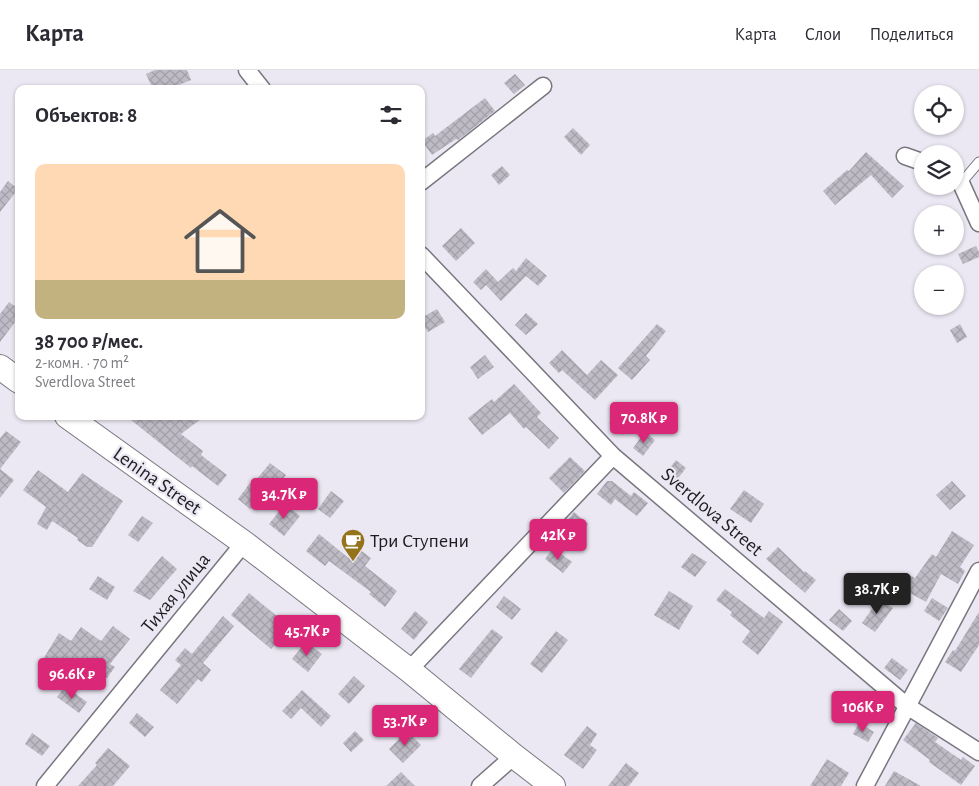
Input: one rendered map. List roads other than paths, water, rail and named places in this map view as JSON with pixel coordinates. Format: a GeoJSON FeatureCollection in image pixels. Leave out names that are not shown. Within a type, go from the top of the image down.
{"type":"FeatureCollection","features":[{"type":"Feature","properties":{"kind":"main road"},"geometry":{"type":"LineString","coordinates":[[0,367],[15,378]]}},
{"type":"Feature","properties":{"kind":"main road","name":"Lenina Street"},"geometry":{"type":"LineString","coordinates":[[78,420],[244,543],[409,670],[553,786]]}},
{"type":"Feature","properties":{"kind":"street"},"geometry":{"type":"LineString","coordinates":[[247,70],[259,85]]}},
{"type":"Feature","properties":{"kind":"street"},"geometry":{"type":"LineString","coordinates":[[425,179],[543,86]]}},
{"type":"Feature","properties":{"kind":"street"},"geometry":{"type":"LineString","coordinates":[[904,156],[914,159]]}},
{"type":"Feature","properties":{"kind":"street"},"geometry":{"type":"LineString","coordinates":[[964,193],[979,223]]}},
{"type":"Feature","properties":{"kind":"street","name":"Sverdlova Street"},"geometry":{"type":"LineString","coordinates":[[425,259],[613,456],[906,706],[979,752]]}},
{"type":"Feature","properties":{"kind":"street"},"geometry":{"type":"LineString","coordinates":[[409,670],[613,456]]}},
{"type":"Feature","properties":{"kind":"street","name":"Тихая улица"},"geometry":{"type":"LineString","coordinates":[[45,786],[244,543]]}},
{"type":"Feature","properties":{"kind":"street"},"geometry":{"type":"LineString","coordinates":[[865,786],[979,571]]}},
{"type":"Feature","properties":{"kind":"street"},"geometry":{"type":"LineString","coordinates":[[480,786],[514,756]]}},
{"type":"Feature","properties":{"kind":"lane"},"geometry":{"type":"LineString","coordinates":[[964,176],[979,162]]}},
{"type":"Feature","properties":{"kind":"place","name":"Три Ступени"},"geometry":{"type":"Point","coordinates":[353,562]}}]}
